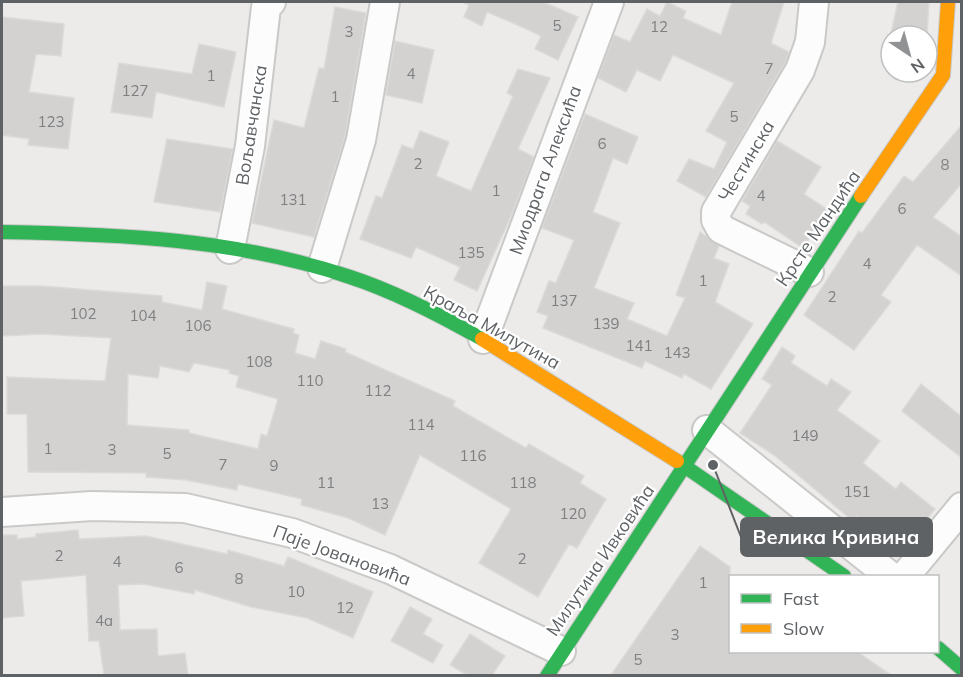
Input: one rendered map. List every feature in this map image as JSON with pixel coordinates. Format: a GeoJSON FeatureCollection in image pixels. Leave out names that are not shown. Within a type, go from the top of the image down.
{"type":"FeatureCollection","features":[{"type":"Feature","properties":{"kind":"street","name":"Вољавчанска"},"geometry":{"type":"LineString","coordinates":[[230,249],[250,146],[266,7],[271,2]]}},
{"type":"Feature","properties":{"kind":"street"},"geometry":{"type":"LineString","coordinates":[[322,268],[361,140],[385,2]]}},
{"type":"Feature","properties":{"kind":"street","name":"Миодрага Алексића"},"geometry":{"type":"LineString","coordinates":[[483,339],[609,2]]}},
{"type":"Feature","properties":{"kind":"street","name":"Честинска"},"geometry":{"type":"LineString","coordinates":[[809,272],[722,229],[716,220],[716,212],[800,70],[810,42],[814,2]]}},
{"type":"Feature","properties":{"kind":"street","name":"Крсте Мандића"},"geometry":{"type":"LineString","coordinates":[[685,464],[809,272],[943,75],[948,2]]}},
{"type":"Feature","properties":{"kind":"street","name":"Краља Милутина"},"geometry":{"type":"LineString","coordinates":[[2,232],[103,235],[230,249],[322,268],[424,308],[483,339],[627,426],[843,575]]}},
{"type":"Feature","properties":{"kind":"street"},"geometry":{"type":"LineString","coordinates":[[707,430],[889,575]]}},
{"type":"Feature","properties":{"kind":"street","name":"Милутина Ивковића"},"geometry":{"type":"LineString","coordinates":[[547,675],[685,464]]}},
{"type":"Feature","properties":{"kind":"street","name":"Паје Јовановића"},"geometry":{"type":"LineString","coordinates":[[2,512],[92,506],[185,508],[292,533],[390,569],[561,651]]}},
{"type":"Feature","properties":{"kind":"street"},"geometry":{"type":"LineString","coordinates":[[906,575],[962,507]]}},
{"type":"Feature","properties":{"kind":"street"},"geometry":{"type":"LineString","coordinates":[[939,649],[962,669]]}},
{"type":"Feature","properties":{"kind":"building"},"geometry":{"type":"Polygon","coordinates":[[[462,2],[543,2],[578,17],[558,60],[535,49],[541,36],[520,26],[487,12],[482,26],[464,17],[469,5],[462,2]]]}},
{"type":"Feature","properties":{"kind":"building"},"geometry":{"type":"Polygon","coordinates":[[[667,2],[686,11],[683,18],[721,35],[732,2],[784,2],[771,43],[789,52],[785,63],[706,197],[677,181],[689,159],[714,169],[727,142],[706,131],[734,83],[673,55],[660,81],[637,70],[626,92],[598,78],[614,35],[630,42],[647,9],[660,16],[667,2]]]}},
{"type":"Feature","properties":{"kind":"building"},"geometry":{"type":"Polygon","coordinates":[[[898,2],[929,2],[928,24],[893,24],[898,2]]]}},
{"type":"Feature","properties":{"kind":"building"},"geometry":{"type":"Polygon","coordinates":[[[335,7],[366,13],[345,136],[314,237],[252,223],[274,120],[304,128],[319,68],[324,69],[335,7]]]}},
{"type":"Feature","properties":{"kind":"building"},"geometry":{"type":"Polygon","coordinates":[[[2,17],[64,24],[61,56],[36,54],[29,92],[74,98],[68,149],[28,145],[29,139],[2,135],[2,17]]]}},
{"type":"Feature","properties":{"kind":"building"},"geometry":{"type":"Polygon","coordinates":[[[395,41],[434,50],[422,103],[386,95],[395,41]]]}},
{"type":"Feature","properties":{"kind":"building"},"geometry":{"type":"Polygon","coordinates":[[[199,44],[236,52],[224,107],[156,92],[152,118],[111,112],[119,63],[192,74],[199,44]]]}},
{"type":"Feature","properties":{"kind":"building"},"geometry":{"type":"Polygon","coordinates":[[[518,69],[550,78],[518,149],[534,157],[511,216],[477,291],[454,280],[460,267],[416,247],[411,258],[360,239],[376,196],[382,198],[402,145],[413,149],[420,131],[449,142],[436,176],[471,191],[513,96],[507,93],[518,69]]]}},
{"type":"Feature","properties":{"kind":"building"},"geometry":{"type":"Polygon","coordinates":[[[585,114],[638,137],[627,164],[613,158],[593,212],[620,223],[594,288],[634,303],[627,319],[667,336],[685,298],[676,295],[700,232],[719,246],[714,258],[729,264],[715,302],[753,324],[711,389],[684,374],[682,378],[645,361],[642,368],[543,328],[548,316],[537,312],[549,281],[556,283],[574,240],[542,228],[585,114]]]}},
{"type":"Feature","properties":{"kind":"building"},"geometry":{"type":"Polygon","coordinates":[[[962,125],[962,183],[933,217],[962,237],[962,276],[917,245],[881,295],[891,302],[854,350],[804,315],[859,231],[862,233],[904,176],[913,182],[962,125]]]}},
{"type":"Feature","properties":{"kind":"building"},"geometry":{"type":"Polygon","coordinates":[[[167,139],[233,149],[220,212],[154,202],[167,139]]]}},
{"type":"Feature","properties":{"kind":"building"},"geometry":{"type":"Polygon","coordinates":[[[777,141],[821,167],[804,194],[828,210],[803,248],[764,222],[762,224],[746,214],[750,206],[742,201],[777,141]]]}},
{"type":"Feature","properties":{"kind":"building"},"geometry":{"type":"Polygon","coordinates":[[[207,282],[227,286],[222,309],[294,329],[293,333],[299,335],[295,353],[315,359],[321,341],[346,349],[345,352],[455,401],[453,406],[526,448],[529,444],[584,476],[580,483],[606,499],[577,548],[569,544],[538,597],[479,563],[511,509],[420,455],[385,535],[348,518],[301,505],[302,499],[238,484],[237,490],[186,480],[146,477],[146,473],[28,472],[27,414],[7,414],[7,377],[105,381],[111,338],[42,334],[2,336],[2,286],[42,286],[162,296],[162,302],[202,310],[207,282]],[[194,363],[189,372],[160,366],[158,378],[128,374],[127,425],[189,430],[189,433],[258,449],[261,434],[267,436],[278,399],[236,387],[239,376],[229,373],[230,370],[194,363]]]}},
{"type":"Feature","properties":{"kind":"building"},"geometry":{"type":"Polygon","coordinates":[[[782,347],[795,356],[791,363],[827,386],[831,379],[851,392],[837,410],[880,441],[863,463],[896,489],[901,482],[935,509],[901,551],[857,516],[853,521],[774,455],[740,433],[772,385],[762,379],[782,347]]]}},
{"type":"Feature","properties":{"kind":"building"},"geometry":{"type":"Polygon","coordinates":[[[921,384],[962,417],[962,458],[902,411],[921,384]]]}},
{"type":"Feature","properties":{"kind":"building"},"geometry":{"type":"Polygon","coordinates":[[[78,530],[79,539],[146,536],[227,554],[228,550],[284,566],[288,557],[373,592],[353,638],[307,618],[251,607],[195,590],[194,594],[143,584],[118,585],[120,630],[157,629],[158,656],[185,653],[188,675],[104,675],[99,641],[89,641],[86,575],[21,581],[24,616],[2,618],[2,535],[17,535],[17,539],[36,537],[36,534],[78,530]]]}},
{"type":"Feature","properties":{"kind":"building"},"geometry":{"type":"Polygon","coordinates":[[[700,546],[730,567],[729,653],[859,653],[891,675],[611,675],[700,546]]]}},
{"type":"Feature","properties":{"kind":"building"},"geometry":{"type":"Polygon","coordinates":[[[410,607],[432,619],[423,634],[443,645],[433,663],[391,641],[410,607]]]}},
{"type":"Feature","properties":{"kind":"building"},"geometry":{"type":"Polygon","coordinates":[[[470,634],[505,656],[492,675],[467,675],[450,665],[470,634]]]}},
{"type":"Feature","properties":{"kind":"traffic: fast"},"geometry":{"type":"LineString","coordinates":[[547,676],[861,196]]}},
{"type":"Feature","properties":{"kind":"traffic: fast"},"geometry":{"type":"LineString","coordinates":[[2,232],[134,237],[265,254],[308,264],[367,283],[418,305],[482,339]]}},
{"type":"Feature","properties":{"kind":"traffic: fast"},"geometry":{"type":"LineString","coordinates":[[677,461],[843,575]]}},
{"type":"Feature","properties":{"kind":"traffic: fast"},"geometry":{"type":"LineString","coordinates":[[939,649],[962,669]]}},
{"type":"Feature","properties":{"kind":"traffic: slow"},"geometry":{"type":"LineString","coordinates":[[861,196],[943,75],[948,2]]}},
{"type":"Feature","properties":{"kind":"traffic: slow"},"geometry":{"type":"LineString","coordinates":[[482,339],[677,461]]}},
{"type":"Feature","properties":{"kind":"place","name":"Велика Кривина"},"geometry":{"type":"Point","coordinates":[713,465]}}]}
